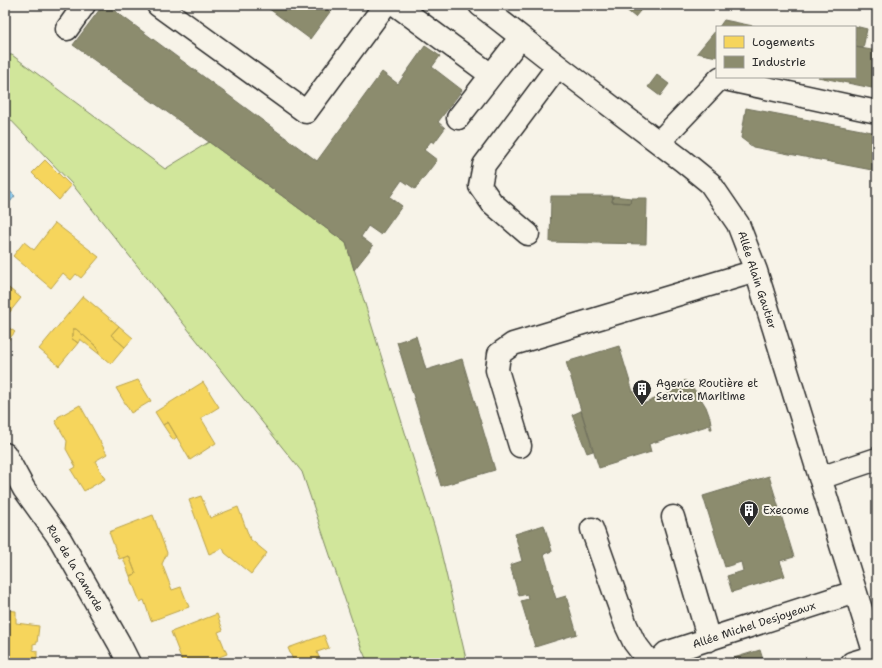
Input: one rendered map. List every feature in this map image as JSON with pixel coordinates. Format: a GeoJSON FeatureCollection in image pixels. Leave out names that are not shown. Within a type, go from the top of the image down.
{"type":"FeatureCollection","features":[{"type":"Feature","properties":{"kind":"street"},"geometry":{"type":"LineString","coordinates":[[67,29],[84,5]]}},
{"type":"Feature","properties":{"kind":"street"},"geometry":{"type":"LineString","coordinates":[[158,5],[306,112],[385,5]]}},
{"type":"Feature","properties":{"kind":"street"},"geometry":{"type":"LineString","coordinates":[[396,5],[491,75]]}},
{"type":"Feature","properties":{"kind":"street","name":"Allée Alain Gautier"},"geometry":{"type":"LineString","coordinates":[[480,5],[684,161],[710,183],[738,224],[756,271],[855,592],[875,652]]}},
{"type":"Feature","properties":{"kind":"street"},"geometry":{"type":"LineString","coordinates":[[458,118],[521,37]]}},
{"type":"Feature","properties":{"kind":"street"},"geometry":{"type":"LineString","coordinates":[[528,234],[492,203],[480,186],[484,165],[558,66]]}},
{"type":"Feature","properties":{"kind":"street"},"geometry":{"type":"LineString","coordinates":[[659,142],[720,78],[877,112]]}},
{"type":"Feature","properties":{"kind":"street"},"geometry":{"type":"LineString","coordinates":[[520,446],[497,370],[500,354],[504,350],[513,344],[756,271]]}},
{"type":"Feature","properties":{"kind":"street","name":"Rue de la Canarde"},"geometry":{"type":"LineString","coordinates":[[5,454],[24,489],[60,539],[129,663]]}},
{"type":"Feature","properties":{"kind":"street"},"geometry":{"type":"LineString","coordinates":[[820,478],[877,458]]}},
{"type":"Feature","properties":{"kind":"street"},"geometry":{"type":"LineString","coordinates":[[673,517],[709,640]]}},
{"type":"Feature","properties":{"kind":"street"},"geometry":{"type":"LineString","coordinates":[[592,529],[626,625],[634,642],[650,663]]}},
{"type":"Feature","properties":{"kind":"street","name":"Allée Michel Desjoyeaux"},"geometry":{"type":"LineString","coordinates":[[656,663],[666,653],[855,592]]}},
{"type":"Feature","properties":{"kind":"street"},"geometry":{"type":"LineString","coordinates":[[852,663],[875,652]]}},
{"type":"Feature","properties":{"kind":"green space"},"geometry":{"type":"Polygon","coordinates":[[[5,55],[12,55],[165,169],[209,142],[346,243],[437,535],[467,663],[368,663],[361,647],[302,472],[72,184],[5,114],[5,55]]]}},
{"type":"Feature","properties":{"kind":"water"},"geometry":{"type":"Polygon","coordinates":[[[5,187],[15,196],[5,208],[5,187]]]}},
{"type":"Feature","properties":{"kind":"building: Logements"},"geometry":{"type":"Polygon","coordinates":[[[45,160],[71,186],[59,200],[32,173],[45,160]]]}},
{"type":"Feature","properties":{"kind":"building: Logements"},"geometry":{"type":"Polygon","coordinates":[[[55,223],[99,257],[81,278],[76,274],[71,280],[63,273],[51,288],[13,256],[24,242],[34,250],[55,223]]]}},
{"type":"Feature","properties":{"kind":"building: Logements"},"geometry":{"type":"Polygon","coordinates":[[[5,285],[21,298],[5,318],[5,285]]]}},
{"type":"Feature","properties":{"kind":"building: Logements"},"geometry":{"type":"Polygon","coordinates":[[[83,296],[119,326],[111,335],[125,347],[111,364],[99,354],[98,348],[76,329],[73,329],[73,336],[71,338],[78,343],[59,366],[39,349],[83,296]]]}},
{"type":"Feature","properties":{"kind":"building: Logements"},"geometry":{"type":"Polygon","coordinates":[[[5,325],[15,332],[5,344],[5,325]]]}},
{"type":"Feature","properties":{"kind":"building: Logements"},"geometry":{"type":"Polygon","coordinates":[[[119,326],[133,338],[125,347],[111,335],[119,326]]]}},
{"type":"Feature","properties":{"kind":"building: Logements"},"geometry":{"type":"Polygon","coordinates":[[[73,329],[76,329],[98,348],[99,354],[80,339],[78,343],[71,338],[73,336],[73,329]]]}},
{"type":"Feature","properties":{"kind":"building: Logements"},"geometry":{"type":"Polygon","coordinates":[[[138,380],[151,401],[131,413],[116,388],[138,380]]]}},
{"type":"Feature","properties":{"kind":"building: Logements"},"geometry":{"type":"Polygon","coordinates":[[[203,382],[219,407],[201,418],[216,443],[190,460],[168,422],[163,425],[155,412],[203,382]]]}},
{"type":"Feature","properties":{"kind":"building: Logements"},"geometry":{"type":"Polygon","coordinates":[[[80,405],[107,454],[95,461],[105,479],[84,491],[71,470],[76,467],[66,449],[67,441],[55,421],[58,417],[80,405]]]}},
{"type":"Feature","properties":{"kind":"building: Logements"},"geometry":{"type":"Polygon","coordinates":[[[168,422],[177,437],[173,440],[163,425],[168,422]]]}},
{"type":"Feature","properties":{"kind":"building: Logements"},"geometry":{"type":"Polygon","coordinates":[[[201,496],[210,518],[238,507],[250,539],[267,553],[251,574],[225,553],[223,548],[209,554],[189,500],[201,496]]]}},
{"type":"Feature","properties":{"kind":"building: Logements"},"geometry":{"type":"Polygon","coordinates":[[[153,515],[167,553],[162,564],[172,590],[181,587],[189,607],[151,621],[144,600],[140,602],[130,576],[136,574],[129,556],[119,559],[109,532],[153,515]]]}},
{"type":"Feature","properties":{"kind":"building: Logements"},"geometry":{"type":"Polygon","coordinates":[[[129,556],[136,574],[130,576],[123,558],[129,556]]]}},
{"type":"Feature","properties":{"kind":"building: Logements"},"geometry":{"type":"Polygon","coordinates":[[[5,610],[16,611],[16,623],[39,626],[37,643],[33,644],[33,650],[37,651],[37,663],[5,663],[5,610]]]}},
{"type":"Feature","properties":{"kind":"building: Logements"},"geometry":{"type":"Polygon","coordinates":[[[217,614],[223,630],[218,632],[227,654],[204,663],[183,663],[171,632],[217,614]]]}},
{"type":"Feature","properties":{"kind":"building: Logements"},"geometry":{"type":"Polygon","coordinates":[[[324,635],[329,648],[317,652],[321,663],[286,663],[293,660],[288,648],[324,635]]]}},
{"type":"Feature","properties":{"kind":"building: Industrie"},"geometry":{"type":"Polygon","coordinates":[[[103,5],[107,5],[317,161],[382,72],[398,84],[425,46],[440,56],[432,67],[462,90],[438,122],[445,128],[434,143],[431,141],[424,150],[437,160],[415,189],[402,180],[390,197],[402,206],[381,235],[368,226],[361,237],[373,246],[354,270],[346,243],[209,142],[73,45],[103,5]]]}},
{"type":"Feature","properties":{"kind":"building: Industrie"},"geometry":{"type":"Polygon","coordinates":[[[264,5],[335,5],[310,39],[264,5]]]}},
{"type":"Feature","properties":{"kind":"building: Industrie"},"geometry":{"type":"Polygon","coordinates":[[[620,5],[645,5],[635,17],[620,5]]]}},
{"type":"Feature","properties":{"kind":"building: Industrie"},"geometry":{"type":"Polygon","coordinates":[[[724,20],[753,26],[720,26],[724,20]]]}},
{"type":"Feature","properties":{"kind":"building: Industrie"},"geometry":{"type":"Polygon","coordinates":[[[856,26],[867,29],[863,48],[856,47],[856,26]]]}},
{"type":"Feature","properties":{"kind":"building: Industrie"},"geometry":{"type":"Polygon","coordinates":[[[716,30],[716,57],[697,53],[716,30]]]}},
{"type":"Feature","properties":{"kind":"building: Industrie"},"geometry":{"type":"Polygon","coordinates":[[[856,47],[877,51],[877,89],[823,78],[856,78],[856,47]]]}},
{"type":"Feature","properties":{"kind":"building: Industrie"},"geometry":{"type":"Polygon","coordinates":[[[657,75],[669,84],[660,96],[648,87],[657,75]]]}},
{"type":"Feature","properties":{"kind":"building: Industrie"},"geometry":{"type":"Polygon","coordinates":[[[746,108],[877,133],[877,171],[753,147],[741,138],[746,108]]]}},
{"type":"Feature","properties":{"kind":"building: Industrie"},"geometry":{"type":"Polygon","coordinates":[[[551,196],[613,196],[612,202],[630,203],[631,198],[647,198],[646,244],[550,242],[551,196]]]}},
{"type":"Feature","properties":{"kind":"building: Industrie"},"geometry":{"type":"Polygon","coordinates":[[[613,196],[631,198],[630,203],[612,202],[613,196]]]}},
{"type":"Feature","properties":{"kind":"building: Industrie"},"geometry":{"type":"Polygon","coordinates":[[[416,336],[426,370],[462,359],[495,470],[441,486],[397,342],[416,336]]]}},
{"type":"Feature","properties":{"kind":"building: Industrie","name":"Agence Routière et Service Maritime"},"geometry":{"type":"Polygon","coordinates":[[[619,346],[633,392],[636,391],[641,405],[688,384],[684,381],[685,380],[698,394],[706,407],[712,429],[710,429],[710,425],[649,444],[651,452],[599,468],[566,362],[619,346]]]}},
{"type":"Feature","properties":{"kind":"building: Industrie"},"geometry":{"type":"Polygon","coordinates":[[[581,411],[593,451],[587,453],[572,415],[581,411]]]}},
{"type":"Feature","properties":{"kind":"building: Industrie","name":"Execome"},"geometry":{"type":"Polygon","coordinates":[[[769,476],[794,557],[780,561],[785,576],[732,592],[727,576],[743,571],[741,562],[725,567],[703,496],[769,476]]]}},
{"type":"Feature","properties":{"kind":"building: Industrie"},"geometry":{"type":"Polygon","coordinates":[[[544,525],[552,551],[544,554],[553,585],[552,586],[556,599],[566,596],[577,634],[535,647],[521,601],[528,599],[527,594],[519,596],[510,565],[522,561],[515,534],[544,525]]]}},
{"type":"Feature","properties":{"kind":"building: Industrie"},"geometry":{"type":"Polygon","coordinates":[[[760,650],[764,663],[717,663],[760,650]]]}},
{"type":"Feature","properties":{"kind":"place","name":"Agence Routière et Service Maritime"},"geometry":{"type":"Point","coordinates":[642,406]}},
{"type":"Feature","properties":{"kind":"place","name":"Execome"},"geometry":{"type":"Point","coordinates":[749,527]}}]}
